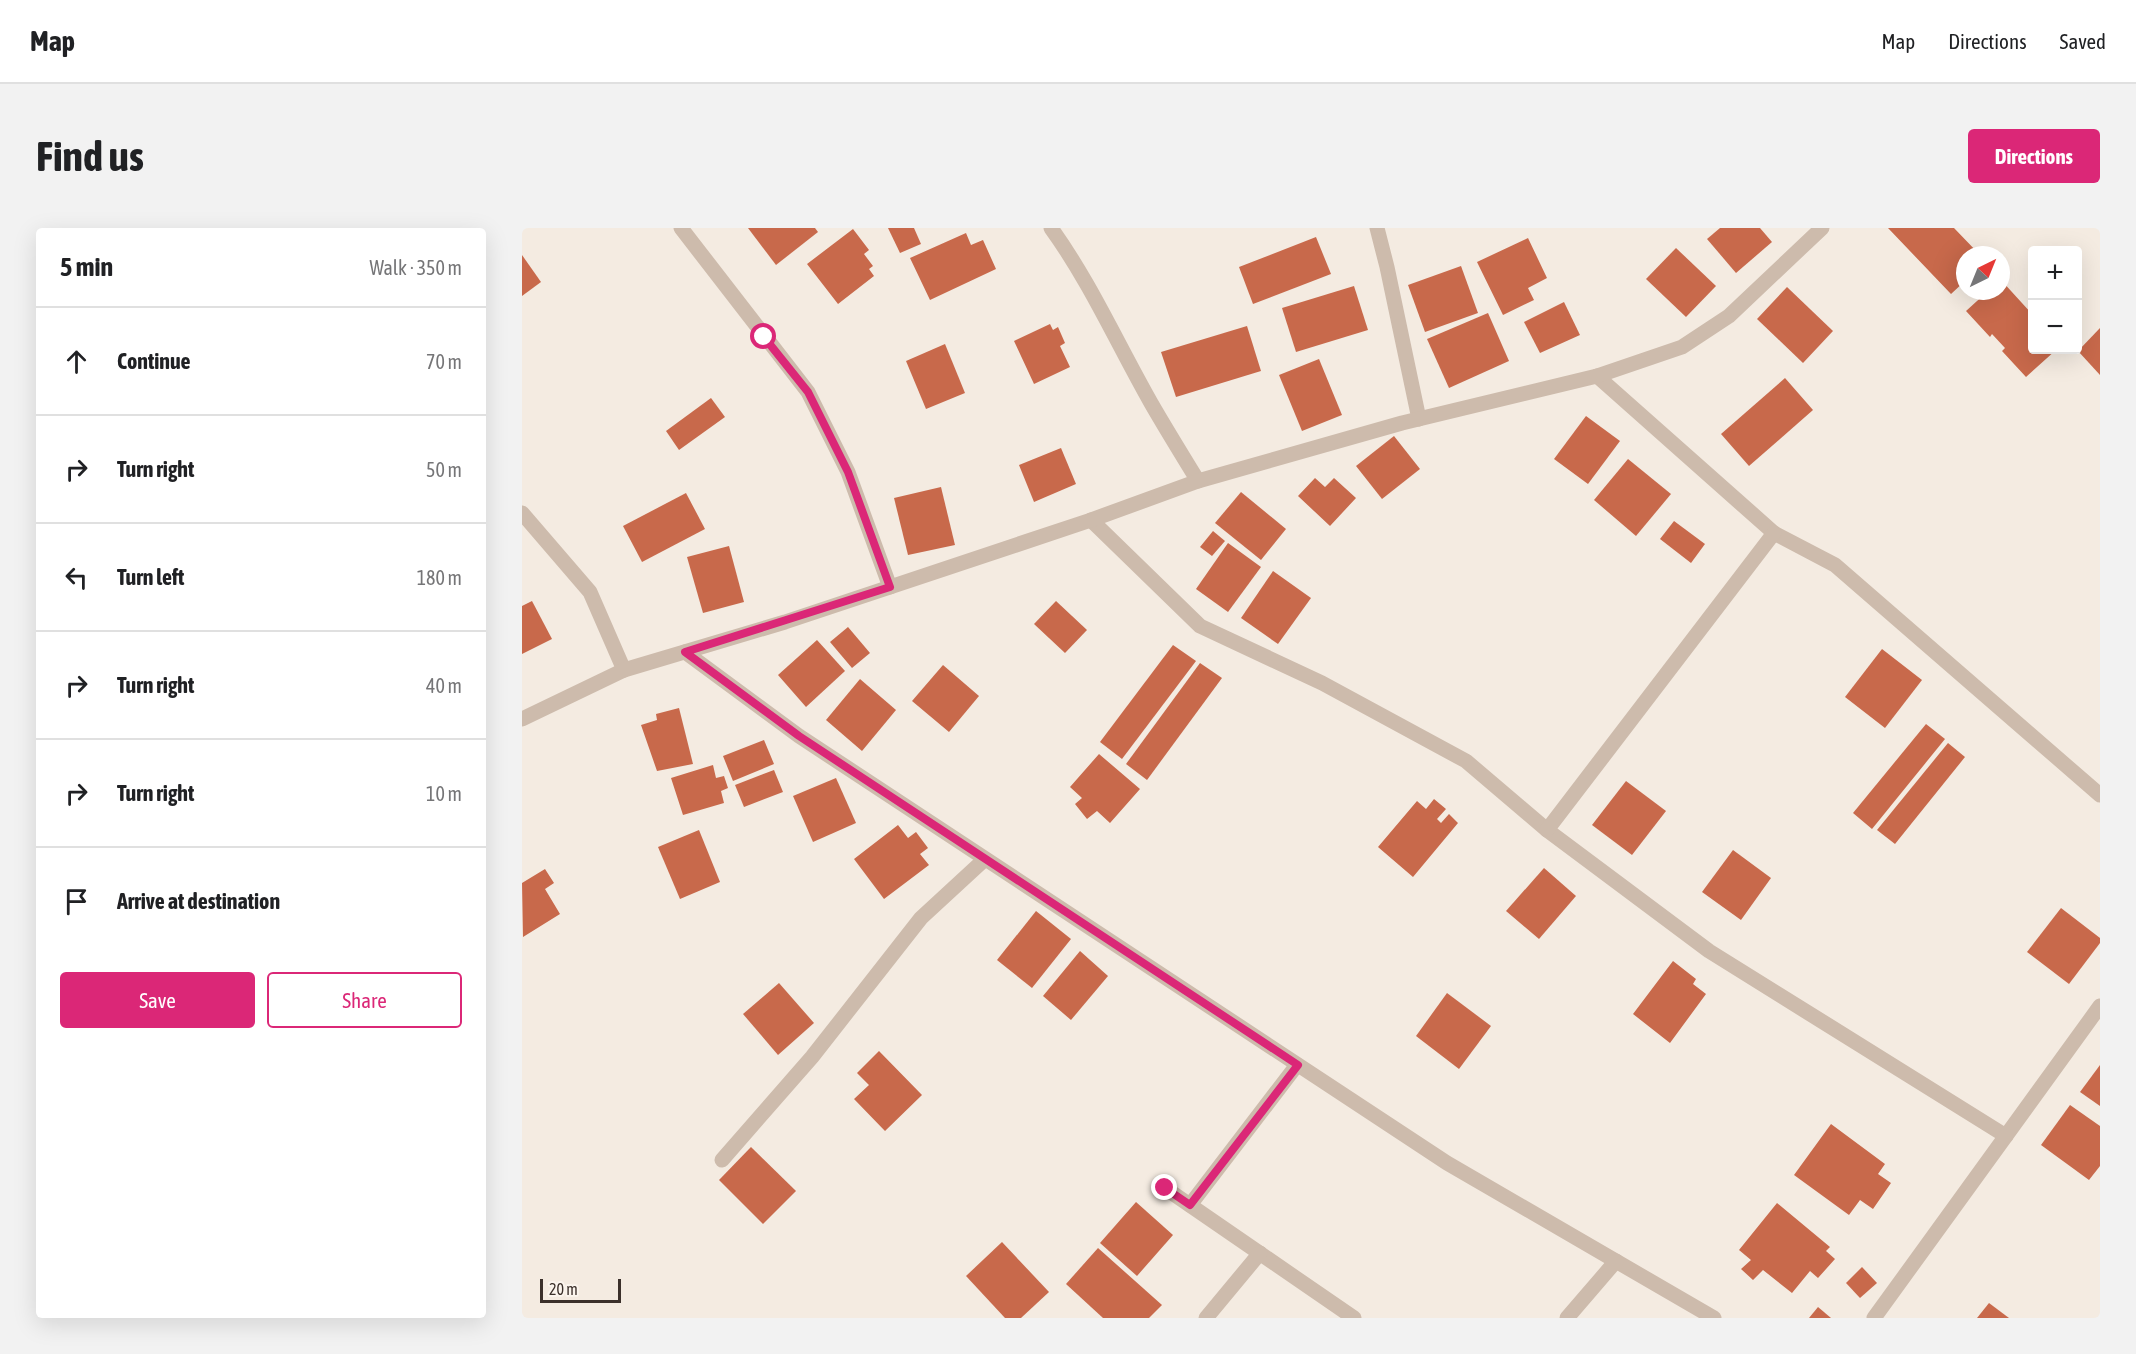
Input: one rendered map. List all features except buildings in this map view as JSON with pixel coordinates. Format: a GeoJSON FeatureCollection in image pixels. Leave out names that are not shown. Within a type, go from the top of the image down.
{"type":"FeatureCollection","features":[{"type":"Feature","properties":{"kind":"street"},"geometry":{"type":"LineString","coordinates":[[681,228],[808,392],[848,472],[890,587]]}},
{"type":"Feature","properties":{"kind":"street"},"geometry":{"type":"LineString","coordinates":[[1051,228],[1092,295],[1150,403],[1198,481]]}},
{"type":"Feature","properties":{"kind":"street"},"geometry":{"type":"LineString","coordinates":[[1377,228],[1388,267],[1419,419]]}},
{"type":"Feature","properties":{"kind":"street"},"geometry":{"type":"LineString","coordinates":[[522,719],[624,670],[890,587],[1198,481],[1419,419],[1597,376],[1682,347],[1729,316],[1816,230]]}},
{"type":"Feature","properties":{"kind":"street"},"geometry":{"type":"LineString","coordinates":[[1597,376],[1774,533],[1835,565],[2100,795]]}},
{"type":"Feature","properties":{"kind":"street"},"geometry":{"type":"LineString","coordinates":[[522,513],[590,592],[624,670]]}},
{"type":"Feature","properties":{"kind":"street"},"geometry":{"type":"LineString","coordinates":[[1090,520],[1200,626],[1322,683],[1466,761],[1547,830],[1709,951],[2006,1136]]}},
{"type":"Feature","properties":{"kind":"street"},"geometry":{"type":"LineString","coordinates":[[1547,830],[1774,533]]}},
{"type":"Feature","properties":{"kind":"street"},"geometry":{"type":"LineString","coordinates":[[685,652],[799,736],[1448,1163],[1714,1318]]}},
{"type":"Feature","properties":{"kind":"street"},"geometry":{"type":"LineString","coordinates":[[722,1160],[812,1057],[921,918],[986,859]]}},
{"type":"Feature","properties":{"kind":"street"},"geometry":{"type":"LineString","coordinates":[[1874,1318],[2100,1006]]}},
{"type":"Feature","properties":{"kind":"street"},"geometry":{"type":"LineString","coordinates":[[1190,1205],[1298,1065]]}},
{"type":"Feature","properties":{"kind":"street"},"geometry":{"type":"LineString","coordinates":[[1165,1188],[1354,1318]]}},
{"type":"Feature","properties":{"kind":"street"},"geometry":{"type":"LineString","coordinates":[[1206,1318],[1260,1253]]}},
{"type":"Feature","properties":{"kind":"street"},"geometry":{"type":"LineString","coordinates":[[1567,1318],[1616,1261]]}},
{"type":"Feature","properties":{"kind":"route"},"geometry":{"type":"LineString","coordinates":[[764,337],[808,392],[848,472],[890,587],[685,652],[799,736],[1298,1065],[1190,1205],[1165,1188]]}}]}
